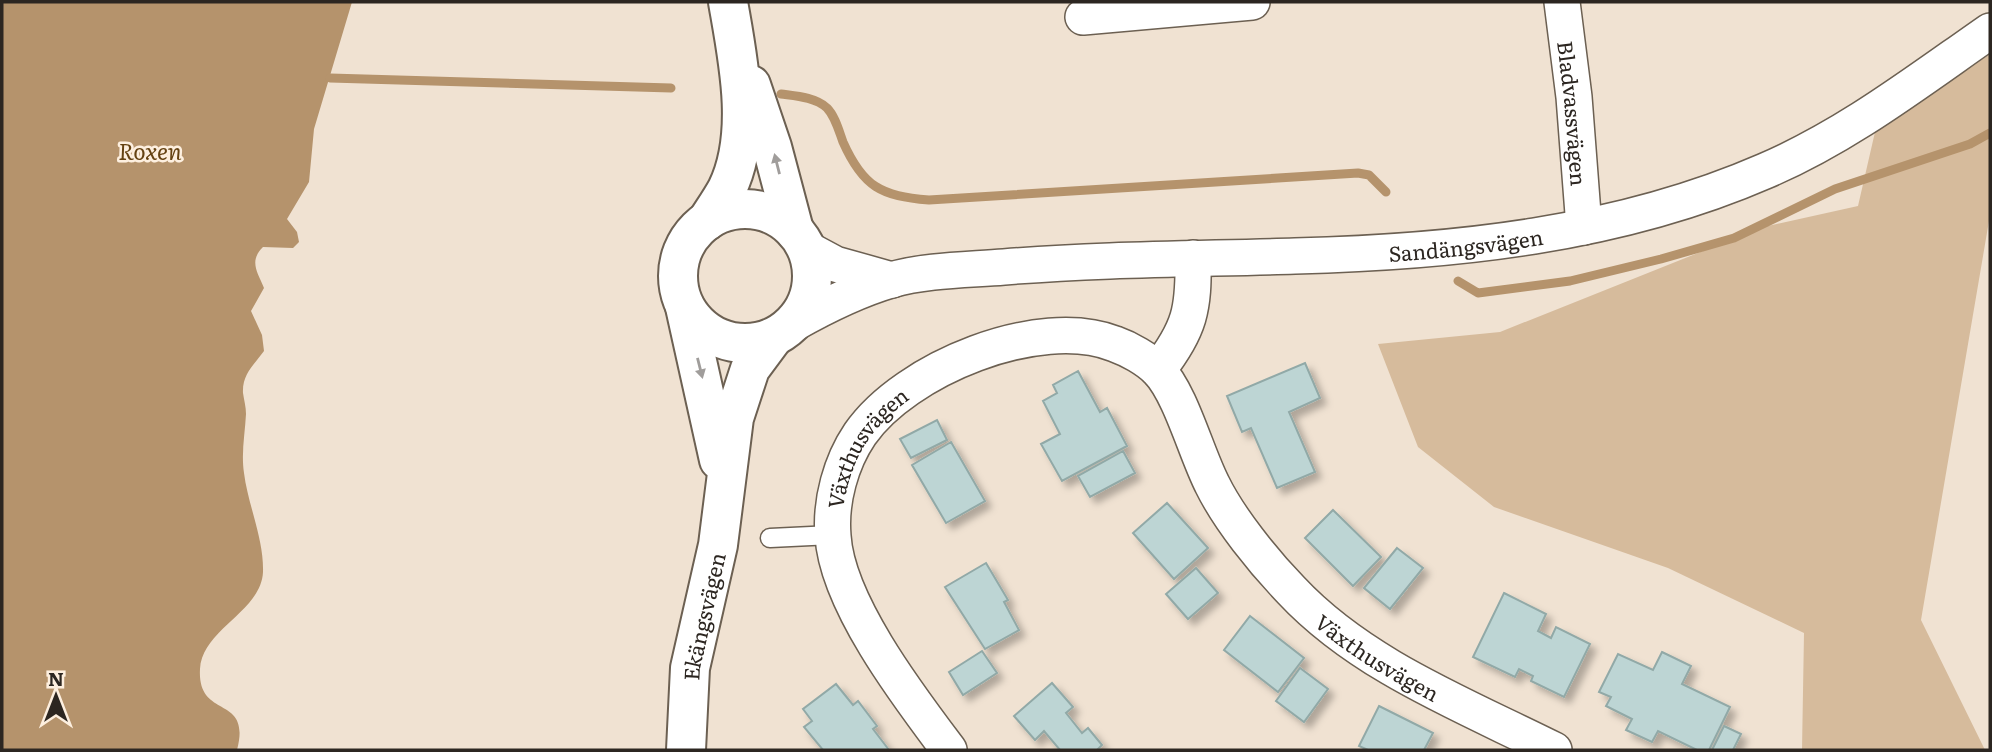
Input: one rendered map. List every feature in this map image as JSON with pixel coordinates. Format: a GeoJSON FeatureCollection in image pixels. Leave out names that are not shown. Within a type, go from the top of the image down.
{"type":"FeatureCollection","features":[{"type":"Feature","properties":{"kind":"street"},"geometry":{"type":"LineString","coordinates":[[1083,17],[1252,2]]}},
{"type":"Feature","properties":{"kind":"street","name":"Bladvassvägen"},"geometry":{"type":"LineString","coordinates":[[1562,2],[1574,97],[1584,227]]}},
{"type":"Feature","properties":{"kind":"street"},"geometry":{"type":"LineString","coordinates":[[731,19],[813,275],[807,302],[783,331],[746,343],[720,338],[698,324],[680,290],[680,264],[690,240],[707,221],[728,187],[739,146],[741,120],[731,19]]}},
{"type":"Feature","properties":{"kind":"street","name":"Sandängsvägen"},"geometry":{"type":"LineString","coordinates":[[783,331],[827,305],[892,280],[1013,266],[1384,253],[1470,244],[1584,227],[1660,209],[1766,171],[1897,97],[1990,31]]}},
{"type":"Feature","properties":{"kind":"street"},"geometry":{"type":"LineString","coordinates":[[707,221],[728,211],[751,209],[774,216],[800,239]]}},
{"type":"Feature","properties":{"kind":"street","name":"Sandängsvägen"},"geometry":{"type":"LineString","coordinates":[[800,239],[835,264],[892,280]]}},
{"type":"Feature","properties":{"kind":"street"},"geometry":{"type":"LineString","coordinates":[[1158,370],[1185,333],[1194,300],[1193,258]]}},
{"type":"Feature","properties":{"kind":"street","name":"Ekängsvägen"},"geometry":{"type":"LineString","coordinates":[[684,302],[723,485]]}},
{"type":"Feature","properties":{"kind":"street","name":"Ekängsvägen"},"geometry":{"type":"LineString","coordinates":[[686,750],[690,668],[718,545],[723,485],[742,388],[750,369],[783,331]]}},
{"type":"Feature","properties":{"kind":"street","name":"Växthusvägen"},"geometry":{"type":"LineString","coordinates":[[949,750],[881,654],[840,571],[832,535],[841,473],[861,433],[903,393],[956,362],[1023,340],[1074,335],[1116,344],[1158,370],[1224,506],[1290,589],[1320,617],[1377,660],[1554,750]]}},
{"type":"Feature","properties":{"kind":"lane"},"geometry":{"type":"LineString","coordinates":[[771,538],[832,535]]}},
{"type":"Feature","properties":{"kind":"shaded area"},"geometry":{"type":"Polygon","coordinates":[[[1990,54],[1990,215],[1921,620],[1985,750],[1802,750],[1804,633],[1668,568],[1494,507],[1418,447],[1378,344],[1500,332],[1763,227],[1858,206],[1875,132],[1990,54]]]}},
{"type":"Feature","properties":{"kind":"water","name":"Roxen"},"geometry":{"type":"Polygon","coordinates":[[[2,2],[352,2],[314,129],[309,182],[287,219],[297,232],[299,242],[293,248],[263,247],[255,262],[264,288],[251,311],[262,335],[264,351],[244,380],[246,414],[243,458],[246,485],[261,547],[263,572],[260,586],[253,598],[210,643],[203,655],[200,669],[201,685],[207,696],[231,713],[237,721],[240,732],[237,750],[2,750],[2,2]]]}},
{"type":"Feature","properties":{"kind":"building"},"geometry":{"type":"Polygon","coordinates":[[[1305,363],[1320,398],[1289,412],[1315,472],[1277,488],[1251,428],[1242,432],[1227,396],[1305,363]]]}},
{"type":"Feature","properties":{"kind":"building"},"geometry":{"type":"Polygon","coordinates":[[[1078,371],[1100,412],[1107,408],[1127,446],[1062,481],[1041,444],[1060,434],[1043,401],[1057,393],[1053,385],[1078,371]]]}},
{"type":"Feature","properties":{"kind":"building"},"geometry":{"type":"Polygon","coordinates":[[[937,420],[947,440],[911,458],[900,439],[937,420]]]}},
{"type":"Feature","properties":{"kind":"building"},"geometry":{"type":"Polygon","coordinates":[[[951,442],[985,501],[946,523],[912,465],[951,442]]]}},
{"type":"Feature","properties":{"kind":"building"},"geometry":{"type":"Polygon","coordinates":[[[1123,451],[1135,473],[1090,497],[1078,476],[1123,451]]]}},
{"type":"Feature","properties":{"kind":"building"},"geometry":{"type":"Polygon","coordinates":[[[1167,503],[1208,548],[1174,579],[1133,533],[1167,503]]]}},
{"type":"Feature","properties":{"kind":"building"},"geometry":{"type":"Polygon","coordinates":[[[1333,510],[1381,557],[1353,586],[1305,538],[1333,510]]]}},
{"type":"Feature","properties":{"kind":"building"},"geometry":{"type":"Polygon","coordinates":[[[1397,548],[1423,568],[1390,609],[1364,588],[1397,548]]]}},
{"type":"Feature","properties":{"kind":"building"},"geometry":{"type":"Polygon","coordinates":[[[986,563],[1008,600],[1004,602],[1019,630],[985,649],[945,587],[986,563]]]}},
{"type":"Feature","properties":{"kind":"building"},"geometry":{"type":"Polygon","coordinates":[[[1196,568],[1218,593],[1188,619],[1166,594],[1196,568]]]}},
{"type":"Feature","properties":{"kind":"building"},"geometry":{"type":"Polygon","coordinates":[[[1504,593],[1546,614],[1538,631],[1551,638],[1556,627],[1590,644],[1564,697],[1531,681],[1533,676],[1519,669],[1515,677],[1473,657],[1504,593]]]}},
{"type":"Feature","properties":{"kind":"building"},"geometry":{"type":"Polygon","coordinates":[[[1250,616],[1304,658],[1278,692],[1224,650],[1250,616]]]}},
{"type":"Feature","properties":{"kind":"building"},"geometry":{"type":"Polygon","coordinates":[[[982,651],[997,673],[963,695],[949,672],[982,651]]]}},
{"type":"Feature","properties":{"kind":"building"},"geometry":{"type":"Polygon","coordinates":[[[1662,652],[1691,666],[1682,684],[1730,707],[1709,750],[1697,750],[1658,731],[1652,742],[1626,730],[1632,719],[1606,706],[1611,697],[1599,692],[1618,654],[1653,670],[1662,652]]]}},
{"type":"Feature","properties":{"kind":"building"},"geometry":{"type":"Polygon","coordinates":[[[1300,668],[1328,689],[1304,722],[1276,701],[1300,668]]]}},
{"type":"Feature","properties":{"kind":"building"},"geometry":{"type":"Polygon","coordinates":[[[1052,683],[1073,707],[1066,713],[1082,733],[1088,728],[1102,745],[1097,750],[1060,750],[1044,731],[1035,740],[1014,716],[1052,683]]]}},
{"type":"Feature","properties":{"kind":"building"},"geometry":{"type":"Polygon","coordinates":[[[836,684],[853,705],[858,701],[877,726],[873,729],[889,750],[823,750],[804,727],[812,721],[803,709],[836,684]]]}},
{"type":"Feature","properties":{"kind":"building"},"geometry":{"type":"Polygon","coordinates":[[[1379,706],[1433,733],[1424,750],[1368,750],[1359,746],[1379,706]]]}},
{"type":"Feature","properties":{"kind":"building"},"geometry":{"type":"Polygon","coordinates":[[[1724,726],[1741,734],[1733,750],[1712,750],[1724,726]]]}},
{"type":"Feature","properties":{"kind":"waterway"},"geometry":{"type":"LineString","coordinates":[[330,78],[671,88]]}},
{"type":"Feature","properties":{"kind":"waterway"},"geometry":{"type":"LineString","coordinates":[[781,94],[811,99],[827,108],[835,119],[850,157],[866,179],[898,196],[929,200],[1358,173],[1369,175],[1386,192]]}},
{"type":"Feature","properties":{"kind":"waterway"},"geometry":{"type":"LineString","coordinates":[[1458,281],[1478,293],[1570,281],[1661,259],[1734,238],[1835,189],[1970,144],[1990,133]]}}]}
